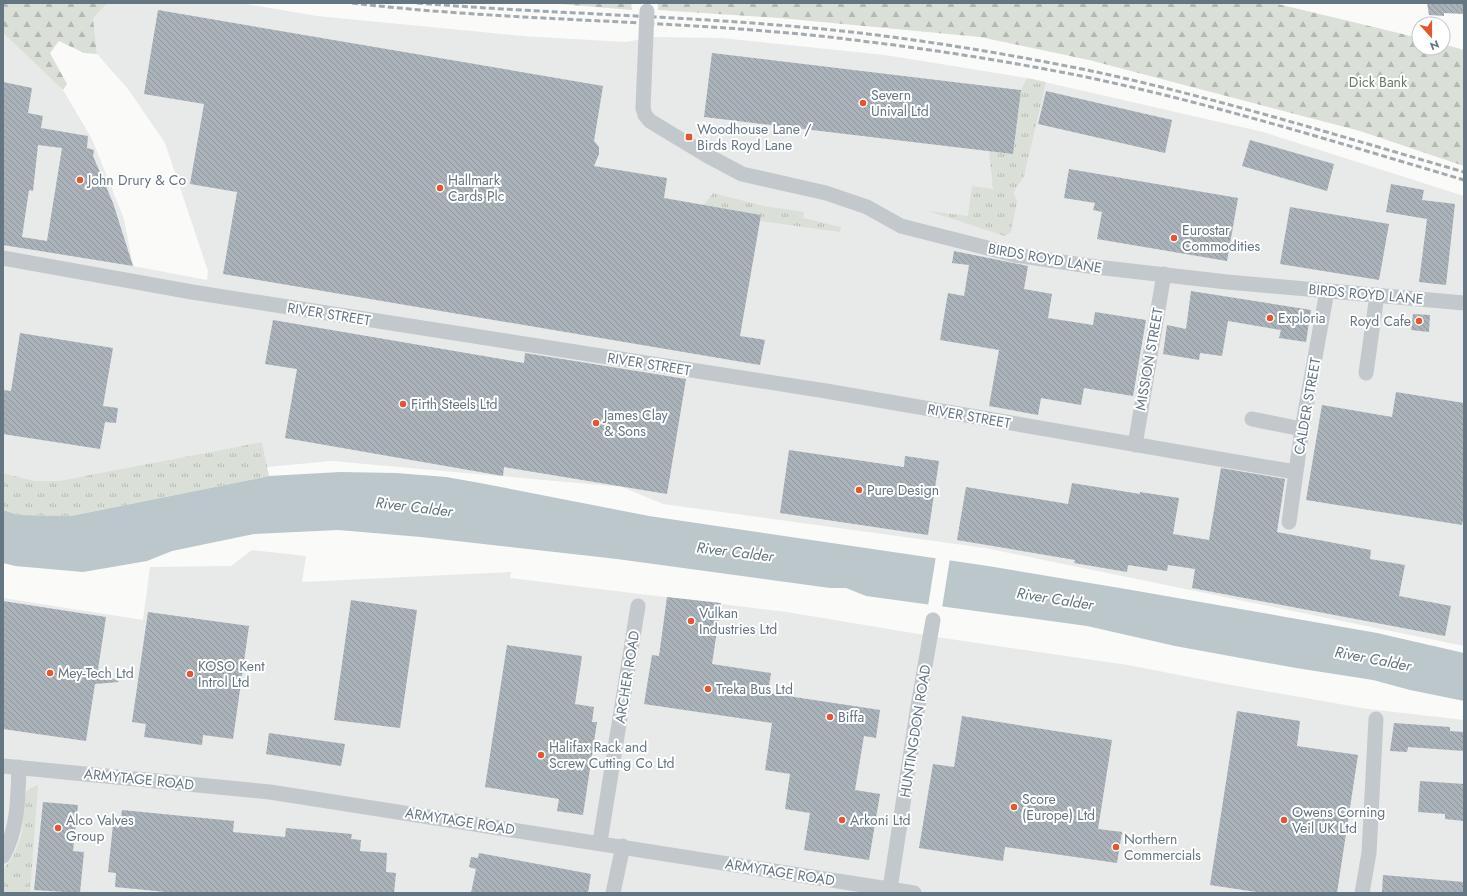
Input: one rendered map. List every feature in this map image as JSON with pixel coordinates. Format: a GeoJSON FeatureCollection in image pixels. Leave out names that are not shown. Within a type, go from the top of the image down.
{"type":"FeatureCollection","features":[{"type":"Feature","properties":{"kind":"street","name":"BIRDS ROYD LANE"},"geometry":{"type":"LineString","coordinates":[[647,3],[647,114],[708,156],[742,174],[843,199],[867,207],[901,226],[1015,255],[1096,267],[1327,292],[1464,302]]}},
{"type":"Feature","properties":{"kind":"street","name":"RIVER STREET"},"geometry":{"type":"LineString","coordinates":[[3,258],[192,292],[826,391],[1295,472]]}},
{"type":"Feature","properties":{"kind":"street","name":"MISSION STREET"},"geometry":{"type":"LineString","coordinates":[[1135,445],[1164,274]]}},
{"type":"Feature","properties":{"kind":"street","name":"CALDER STREET"},"geometry":{"type":"LineString","coordinates":[[1289,522],[1302,429],[1327,292]]}},
{"type":"Feature","properties":{"kind":"street"},"geometry":{"type":"LineString","coordinates":[[1366,373],[1377,295]]}},
{"type":"Feature","properties":{"kind":"street"},"geometry":{"type":"LineString","coordinates":[[1252,419],[1302,429]]}},
{"type":"Feature","properties":{"kind":"street","name":"ARCHER ROAD"},"geometry":{"type":"LineString","coordinates":[[600,842],[638,606]]}},
{"type":"Feature","properties":{"kind":"street","name":"HUNTINGDON ROAD"},"geometry":{"type":"LineString","coordinates":[[890,889],[917,712],[933,620]]}},
{"type":"Feature","properties":{"kind":"street"},"geometry":{"type":"LineString","coordinates":[[1362,893],[1369,853],[1376,719]]}},
{"type":"Feature","properties":{"kind":"street","name":"ARMYTAGE ROAD"},"geometry":{"type":"LineString","coordinates":[[3,766],[270,792],[600,842],[914,893]]}},
{"type":"Feature","properties":{"kind":"street"},"geometry":{"type":"LineString","coordinates":[[3,856],[12,838],[16,819],[19,767]]}},
{"type":"Feature","properties":{"kind":"street"},"geometry":{"type":"LineString","coordinates":[[613,893],[623,846]]}},
{"type":"Feature","properties":{"kind":"shaded area"},"geometry":{"type":"Polygon","coordinates":[[[96,3],[240,3],[317,16],[524,36],[625,42],[655,37],[722,38],[885,55],[1027,78],[1263,132],[1464,196],[1464,646],[985,548],[663,504],[622,487],[332,461],[267,467],[262,442],[58,481],[35,481],[3,473],[3,33],[63,90],[92,139],[124,219],[133,266],[207,280],[208,271],[165,143],[128,89],[97,54],[93,18],[96,3]]]}},
{"type":"Feature","properties":{"kind":"shaded area"},"geometry":{"type":"Polygon","coordinates":[[[252,550],[306,556],[302,582],[511,572],[510,578],[787,612],[943,638],[1128,665],[1368,709],[1464,720],[1464,893],[26,893],[3,884],[3,598],[143,620],[150,567],[231,566],[252,550]]]}},
{"type":"Feature","properties":{"kind":"green space"},"geometry":{"type":"Polygon","coordinates":[[[3,3],[107,3],[93,18],[97,54],[84,53],[59,41],[50,53],[67,84],[63,90],[3,33],[3,3]]]}},
{"type":"Feature","properties":{"kind":"green space"},"geometry":{"type":"Polygon","coordinates":[[[548,3],[631,3],[632,10],[548,3]]]}},
{"type":"Feature","properties":{"kind":"green space","name":"Dick Bank"},"geometry":{"type":"Polygon","coordinates":[[[658,3],[1274,3],[1411,36],[1411,56],[1451,56],[1451,46],[1464,50],[1464,166],[1360,131],[1089,60],[980,37],[780,18],[658,10],[658,3]]]}},
{"type":"Feature","properties":{"kind":"green space"},"geometry":{"type":"Polygon","coordinates":[[[1027,78],[1046,82],[1024,176],[1013,193],[1017,201],[1011,232],[1005,236],[928,211],[968,216],[972,186],[993,189],[989,151],[1013,154],[1021,90],[1027,78]]]}},
{"type":"Feature","properties":{"kind":"green space"},"geometry":{"type":"Polygon","coordinates":[[[713,193],[764,206],[804,212],[803,218],[841,227],[840,232],[760,221],[761,215],[704,205],[713,193]]]}},
{"type":"Feature","properties":{"kind":"green space"},"geometry":{"type":"Polygon","coordinates":[[[262,442],[269,476],[71,516],[18,515],[3,510],[3,473],[35,481],[58,481],[262,442]]]}},
{"type":"Feature","properties":{"kind":"green space"},"geometry":{"type":"Polygon","coordinates":[[[38,785],[30,893],[3,893],[3,870],[12,858],[22,833],[25,794],[29,789],[38,785]]]}},
{"type":"Feature","properties":{"kind":"water","name":"River Calder"},"geometry":{"type":"Polygon","coordinates":[[[340,472],[396,473],[446,477],[649,516],[988,566],[1377,633],[1464,653],[1464,701],[1410,690],[1373,680],[1296,668],[1175,646],[1087,626],[866,596],[846,588],[830,588],[617,559],[421,537],[338,530],[254,534],[172,551],[147,561],[83,572],[15,566],[3,563],[3,510],[18,515],[71,516],[269,476],[340,472]]]}},
{"type":"Feature","properties":{"kind":"pier"},"geometry":{"type":"Polygon","coordinates":[[[936,556],[950,558],[942,608],[928,606],[936,556]]]}},
{"type":"Feature","properties":{"kind":"building"},"geometry":{"type":"Polygon","coordinates":[[[1427,3],[1464,3],[1464,14],[1444,13],[1444,16],[1429,15],[1427,3]]]}},
{"type":"Feature","properties":{"kind":"building","name":"Hallmark Cards Plc"},"geometry":{"type":"Polygon","coordinates":[[[158,10],[603,86],[594,141],[599,147],[599,154],[594,166],[667,178],[664,198],[761,215],[740,336],[765,340],[760,365],[223,274],[237,192],[190,184],[204,104],[144,94],[158,10]]]}},
{"type":"Feature","properties":{"kind":"building","name":"Severn Unival Ltd"},"geometry":{"type":"Polygon","coordinates":[[[712,53],[1021,90],[1013,154],[704,117],[712,53]]]}},
{"type":"Feature","properties":{"kind":"building"},"geometry":{"type":"Polygon","coordinates":[[[3,82],[32,88],[28,113],[43,116],[41,128],[88,136],[87,148],[94,150],[93,156],[113,203],[133,266],[3,245],[3,82]],[[38,145],[33,191],[29,190],[22,237],[47,241],[62,148],[38,145]]]}},
{"type":"Feature","properties":{"kind":"building"},"geometry":{"type":"Polygon","coordinates":[[[1046,91],[1172,120],[1165,153],[1038,124],[1046,91]]]}},
{"type":"Feature","properties":{"kind":"building"},"geometry":{"type":"Polygon","coordinates":[[[1250,140],[1334,164],[1327,191],[1242,166],[1250,140]]]}},
{"type":"Feature","properties":{"kind":"building"},"geometry":{"type":"Polygon","coordinates":[[[1069,169],[1238,198],[1227,261],[1097,239],[1102,212],[1093,210],[1095,203],[1064,198],[1069,169]]]}},
{"type":"Feature","properties":{"kind":"building"},"geometry":{"type":"Polygon","coordinates":[[[1391,184],[1424,190],[1422,200],[1455,204],[1446,285],[1419,282],[1427,219],[1386,212],[1391,184]]]}},
{"type":"Feature","properties":{"kind":"building"},"geometry":{"type":"Polygon","coordinates":[[[1290,207],[1389,224],[1379,280],[1280,264],[1290,207]]]}},
{"type":"Feature","properties":{"kind":"building"},"geometry":{"type":"Polygon","coordinates":[[[954,251],[1028,266],[1024,289],[1052,294],[1048,318],[1093,325],[1095,312],[1146,320],[1133,396],[1084,388],[1081,405],[1041,398],[1038,415],[989,406],[999,350],[940,340],[948,293],[964,296],[969,265],[952,263],[954,251]]]}},
{"type":"Feature","properties":{"kind":"building"},"geometry":{"type":"Polygon","coordinates":[[[1191,291],[1311,310],[1306,342],[1279,338],[1281,330],[1228,321],[1222,356],[1200,353],[1199,360],[1163,354],[1167,325],[1186,329],[1191,291]]]}},
{"type":"Feature","properties":{"kind":"building"},"geometry":{"type":"Polygon","coordinates":[[[1413,314],[1430,315],[1429,332],[1411,330],[1413,314]]]}},
{"type":"Feature","properties":{"kind":"building"},"geometry":{"type":"Polygon","coordinates":[[[273,320],[524,363],[525,353],[686,379],[667,494],[504,467],[503,476],[285,438],[297,369],[265,364],[273,320]]]}},
{"type":"Feature","properties":{"kind":"building"},"geometry":{"type":"Polygon","coordinates":[[[20,333],[113,348],[103,406],[118,408],[116,423],[105,422],[100,449],[3,434],[3,390],[11,391],[20,333]]]}},
{"type":"Feature","properties":{"kind":"building"},"geometry":{"type":"Polygon","coordinates":[[[1396,392],[1464,403],[1464,514],[1462,525],[1306,500],[1322,405],[1392,417],[1396,392]]]}},
{"type":"Feature","properties":{"kind":"building","name":"Pure Design"},"geometry":{"type":"Polygon","coordinates":[[[789,450],[904,467],[905,456],[939,461],[928,535],[780,513],[789,450]]]}},
{"type":"Feature","properties":{"kind":"building"},"geometry":{"type":"Polygon","coordinates":[[[1221,468],[1285,479],[1277,532],[1371,550],[1370,559],[1405,565],[1399,596],[1451,606],[1445,636],[1192,588],[1195,569],[1168,565],[1167,571],[1128,565],[1127,572],[1074,563],[1075,560],[957,540],[966,487],[1068,504],[1072,483],[1140,494],[1140,492],[1179,498],[1173,534],[1209,540],[1221,468]]]}},
{"type":"Feature","properties":{"kind":"building"},"geometry":{"type":"Polygon","coordinates":[[[667,597],[721,603],[712,664],[771,673],[768,693],[880,710],[876,738],[864,736],[855,790],[880,794],[869,860],[804,850],[810,813],[785,809],[790,774],[765,770],[772,723],[644,704],[652,655],[659,656],[667,597]]]}},
{"type":"Feature","properties":{"kind":"building"},"geometry":{"type":"Polygon","coordinates":[[[351,600],[417,610],[400,728],[334,720],[351,600]]]}},
{"type":"Feature","properties":{"kind":"building","name":"Mey-Tech Ltd"},"geometry":{"type":"Polygon","coordinates":[[[3,601],[106,617],[98,669],[119,682],[95,684],[86,741],[3,729],[3,601]]]}},
{"type":"Feature","properties":{"kind":"building","name":"KOSO Kent Introl Ltd"},"geometry":{"type":"Polygon","coordinates":[[[148,612],[249,626],[233,739],[203,735],[202,745],[144,737],[146,724],[132,722],[148,612]]]}},
{"type":"Feature","properties":{"kind":"building","name":"Halifax Rack and Screw Cutting Co Ltd"},"geometry":{"type":"Polygon","coordinates":[[[507,645],[582,656],[575,704],[594,707],[592,722],[597,722],[583,815],[557,811],[559,799],[485,787],[507,645]]]}},
{"type":"Feature","properties":{"kind":"building","name":"Owens Corning Veil UK Ltd"},"geometry":{"type":"Polygon","coordinates":[[[1237,711],[1300,721],[1297,746],[1358,755],[1337,893],[1263,893],[1210,885],[1237,711]]]}},
{"type":"Feature","properties":{"kind":"building","name":"Score (Europe) Ltd"},"geometry":{"type":"Polygon","coordinates":[[[962,716],[1112,740],[1098,829],[1122,832],[1117,863],[1005,847],[1003,861],[919,848],[933,764],[954,767],[962,716]]]}},
{"type":"Feature","properties":{"kind":"building"},"geometry":{"type":"Polygon","coordinates":[[[1394,723],[1450,727],[1450,731],[1464,732],[1464,751],[1408,747],[1407,752],[1390,751],[1394,723]]]}},
{"type":"Feature","properties":{"kind":"building"},"geometry":{"type":"Polygon","coordinates":[[[269,733],[345,744],[341,766],[266,754],[269,733]]]}},
{"type":"Feature","properties":{"kind":"building"},"geometry":{"type":"Polygon","coordinates":[[[1420,781],[1464,784],[1464,821],[1445,819],[1445,814],[1418,812],[1420,781]]]}},
{"type":"Feature","properties":{"kind":"building","name":"Alco Valves Group"},"geometry":{"type":"Polygon","coordinates":[[[43,802],[78,805],[73,851],[84,852],[80,893],[34,890],[43,802]]]}},
{"type":"Feature","properties":{"kind":"building"},"geometry":{"type":"Polygon","coordinates":[[[122,810],[234,821],[233,832],[285,837],[286,828],[352,834],[351,839],[361,840],[360,851],[387,853],[386,872],[396,873],[394,893],[176,893],[115,887],[116,873],[108,872],[113,825],[120,825],[122,810]]]}},
{"type":"Feature","properties":{"kind":"building"},"geometry":{"type":"Polygon","coordinates":[[[479,853],[591,874],[588,893],[471,893],[476,869],[469,867],[471,857],[478,858],[479,853]]]}},
{"type":"Feature","properties":{"kind":"building"},"geometry":{"type":"Polygon","coordinates":[[[1383,875],[1464,882],[1464,893],[1382,893],[1383,875]]]}},
{"type":"Feature","properties":{"kind":"railway"},"geometry":{"type":"LineString","coordinates":[[352,3],[479,14],[798,34],[974,57],[1086,77],[1181,99],[1323,138],[1464,180]]}},
{"type":"Feature","properties":{"kind":"railway"},"geometry":{"type":"LineString","coordinates":[[417,3],[805,27],[917,40],[974,49],[1087,70],[1182,92],[1464,172]]}},
{"type":"Feature","properties":{"kind":"place","name":"Severn Unival Ltd"},"geometry":{"type":"Point","coordinates":[863,103]}},
{"type":"Feature","properties":{"kind":"place","name":"Woodhouse Lane / Birds Royd Lane"},"geometry":{"type":"Point","coordinates":[689,137]}},
{"type":"Feature","properties":{"kind":"place","name":"John Drury & Co"},"geometry":{"type":"Point","coordinates":[80,180]}},
{"type":"Feature","properties":{"kind":"place","name":"Hallmark Cards Plc"},"geometry":{"type":"Point","coordinates":[440,188]}},
{"type":"Feature","properties":{"kind":"place","name":"Eurostar Commodities"},"geometry":{"type":"Point","coordinates":[1174,238]}},
{"type":"Feature","properties":{"kind":"place","name":"Exploria"},"geometry":{"type":"Point","coordinates":[1270,318]}},
{"type":"Feature","properties":{"kind":"place","name":"Royd Cafe"},"geometry":{"type":"Point","coordinates":[1419,321]}},
{"type":"Feature","properties":{"kind":"place","name":"Firth Steels Ltd"},"geometry":{"type":"Point","coordinates":[403,404]}},
{"type":"Feature","properties":{"kind":"place","name":"James Clay & Sons"},"geometry":{"type":"Point","coordinates":[596,423]}},
{"type":"Feature","properties":{"kind":"place","name":"Pure Design"},"geometry":{"type":"Point","coordinates":[859,490]}},
{"type":"Feature","properties":{"kind":"place","name":"Vulkan Industries Ltd"},"geometry":{"type":"Point","coordinates":[691,621]}},
{"type":"Feature","properties":{"kind":"place","name":"Mey-Tech Ltd"},"geometry":{"type":"Point","coordinates":[50,673]}},
{"type":"Feature","properties":{"kind":"place","name":"KOSO Kent Introl Ltd"},"geometry":{"type":"Point","coordinates":[190,674]}},
{"type":"Feature","properties":{"kind":"place","name":"Treka Bus Ltd"},"geometry":{"type":"Point","coordinates":[708,689]}},
{"type":"Feature","properties":{"kind":"place","name":"Biffa"},"geometry":{"type":"Point","coordinates":[830,717]}},
{"type":"Feature","properties":{"kind":"place","name":"Halifax Rack and Screw Cutting Co Ltd"},"geometry":{"type":"Point","coordinates":[541,755]}},
{"type":"Feature","properties":{"kind":"place","name":"Score (Europe) Ltd"},"geometry":{"type":"Point","coordinates":[1014,807]}},
{"type":"Feature","properties":{"kind":"place","name":"Arkoni Ltd"},"geometry":{"type":"Point","coordinates":[842,820]}},
{"type":"Feature","properties":{"kind":"place","name":"Owens Corning Veil UK Ltd"},"geometry":{"type":"Point","coordinates":[1284,820]}},
{"type":"Feature","properties":{"kind":"place","name":"Alco Valves Group"},"geometry":{"type":"Point","coordinates":[58,828]}},
{"type":"Feature","properties":{"kind":"place","name":"Northern Commercials"},"geometry":{"type":"Point","coordinates":[1116,847]}}]}
